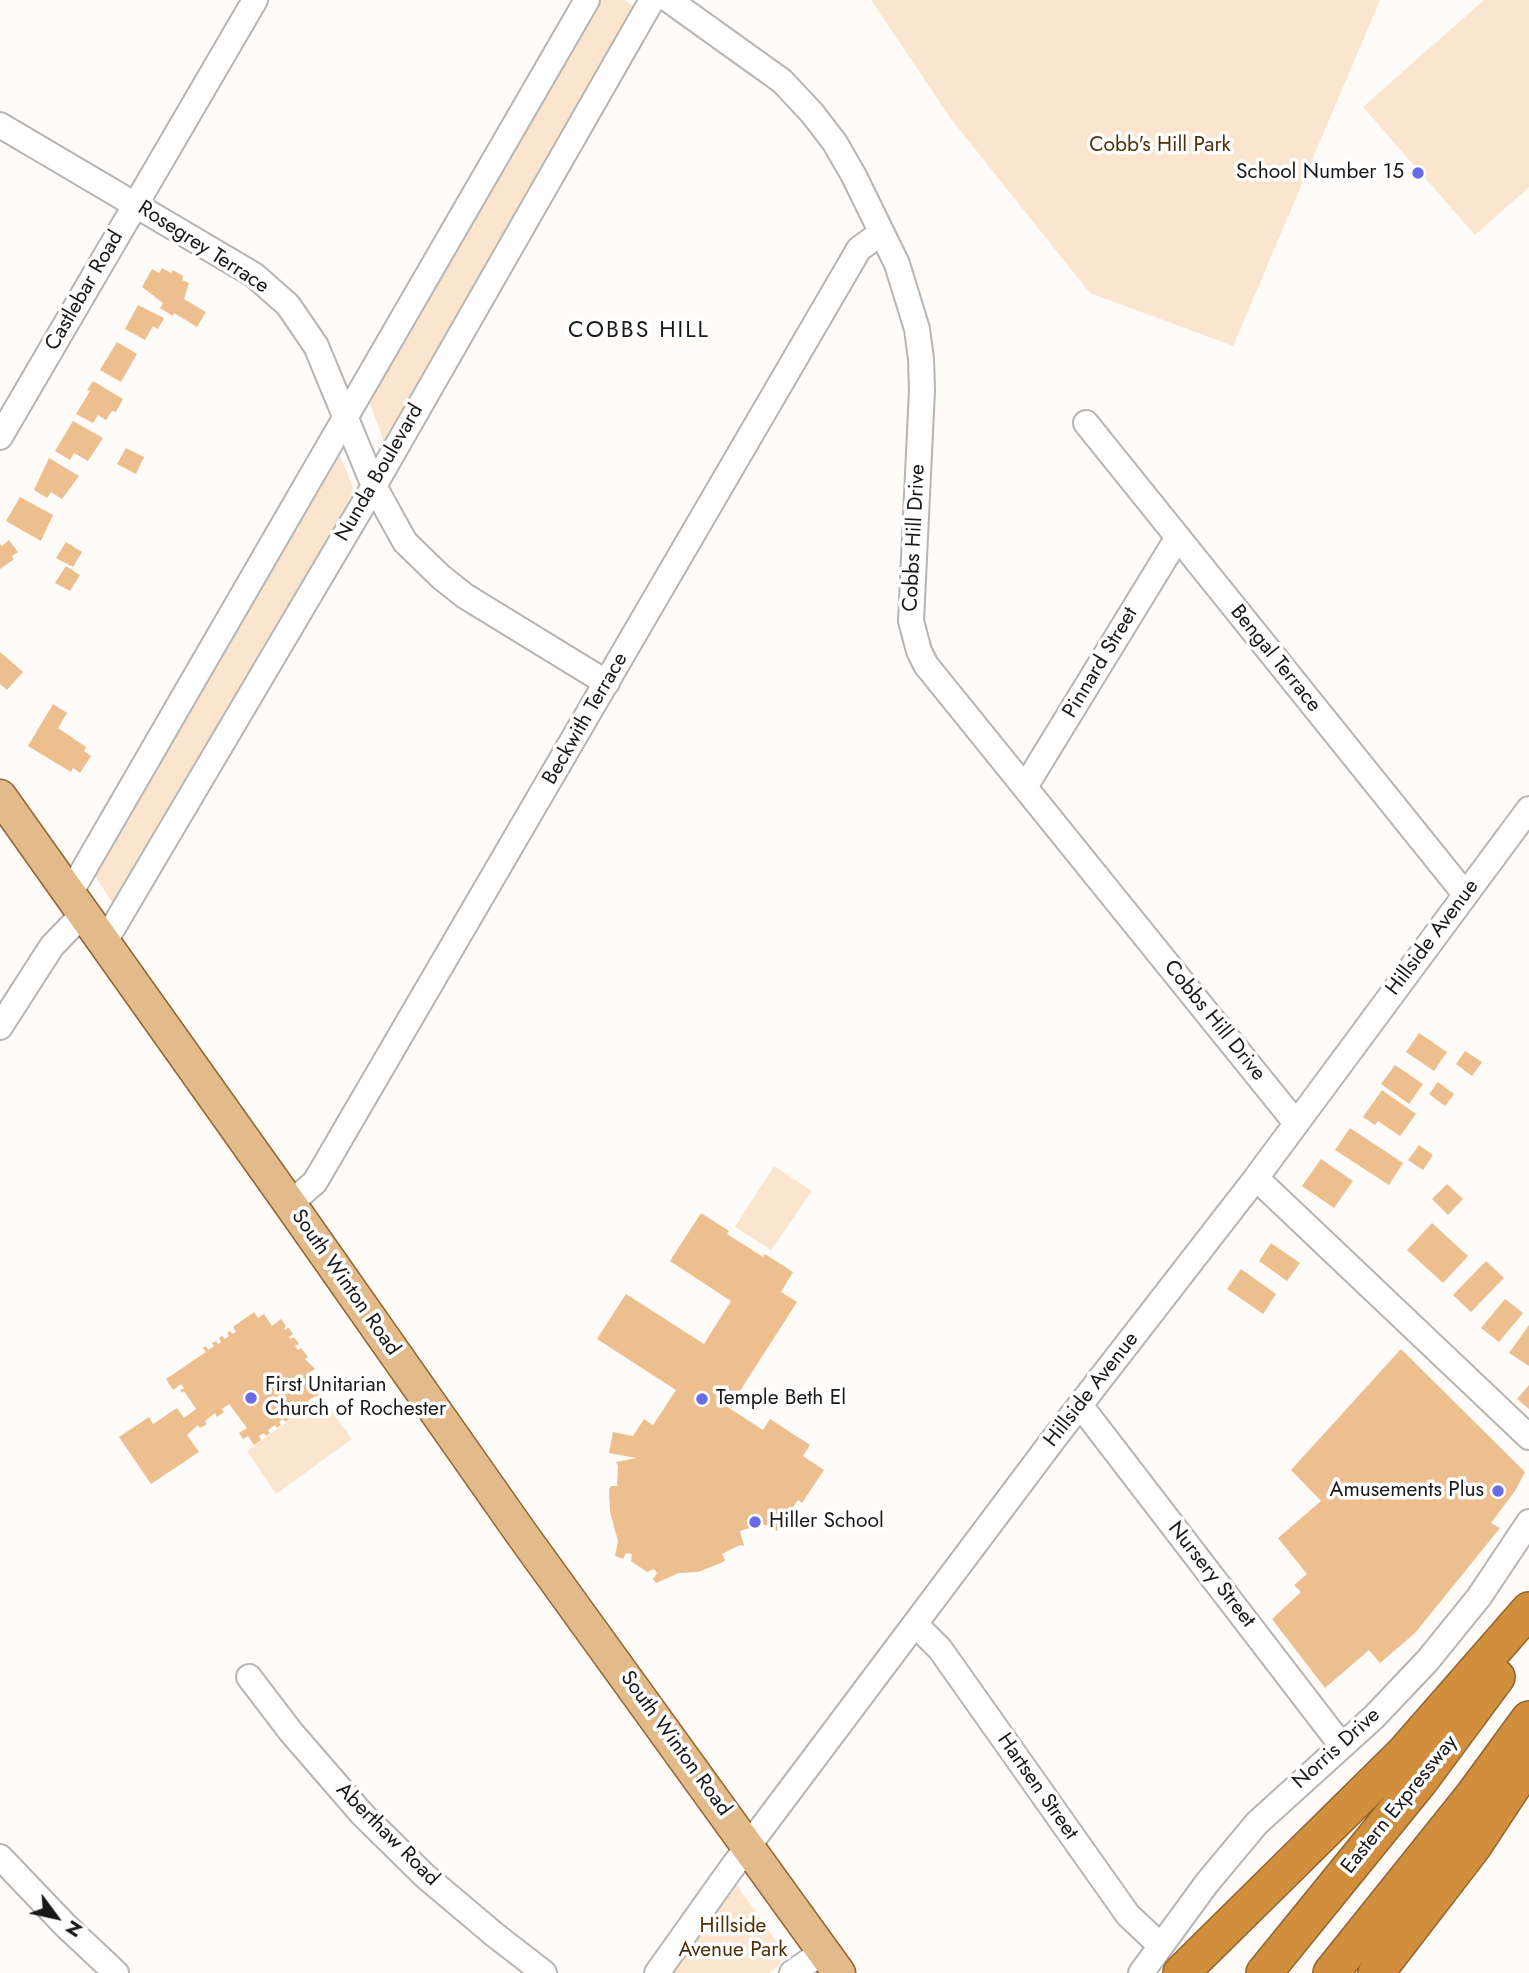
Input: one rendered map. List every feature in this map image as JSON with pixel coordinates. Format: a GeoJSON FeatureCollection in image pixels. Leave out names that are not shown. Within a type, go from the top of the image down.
{"type":"FeatureCollection","features":[{"type":"Feature","properties":{"kind":"highway"},"geometry":{"type":"LineString","coordinates":[[1171,1959],[1392,1765],[1529,1610]]}},
{"type":"Feature","properties":{"kind":"highway","name":"Eastern Expressway"},"geometry":{"type":"LineString","coordinates":[[1264,1973],[1434,1762],[1529,1631]]}},
{"type":"Feature","properties":{"kind":"highway"},"geometry":{"type":"LineString","coordinates":[[1331,1973],[1472,1797],[1529,1719]]}},
{"type":"Feature","properties":{"kind":"highway"},"geometry":{"type":"LineString","coordinates":[[1376,1973],[1473,1847],[1529,1762]]}},
{"type":"Feature","properties":{"kind":"main road","name":"South Winton Road"},"geometry":{"type":"LineString","coordinates":[[0,796],[513,1522],[831,1962]]}},
{"type":"Feature","properties":{"kind":"street","name":"Castlebar Road"},"geometry":{"type":"LineString","coordinates":[[0,437],[255,0]]}},
{"type":"Feature","properties":{"kind":"street"},"geometry":{"type":"LineString","coordinates":[[0,1027],[52,946],[345,417],[587,0]]}},
{"type":"Feature","properties":{"kind":"street","name":"Nunda Boulevard"},"geometry":{"type":"LineString","coordinates":[[104,943],[374,486],[652,0]]}},
{"type":"Feature","properties":{"kind":"street","name":"Cobbs Hill Drive"},"geometry":{"type":"LineString","coordinates":[[668,0],[782,81],[812,113],[835,143],[854,176],[897,264],[917,329],[920,359],[922,390],[911,621],[914,638],[926,665],[1296,1123]]}},
{"type":"Feature","properties":{"kind":"street","name":"Rosegrey Terrace"},"geometry":{"type":"LineString","coordinates":[[0,125],[254,275],[288,305],[316,346],[374,486],[405,542],[441,577],[494,615],[607,683]]}},
{"type":"Feature","properties":{"kind":"street","name":"Beckwith Terrace"},"geometry":{"type":"LineString","coordinates":[[290,1204],[316,1182],[859,249],[881,233]]}},
{"type":"Feature","properties":{"kind":"street","name":"Bengal Terrace"},"geometry":{"type":"LineString","coordinates":[[1086,423],[1465,894]]}},
{"type":"Feature","properties":{"kind":"street","name":"Pinnard Street"},"geometry":{"type":"LineString","coordinates":[[1025,788],[1178,537]]}},
{"type":"Feature","properties":{"kind":"street","name":"Hillside Avenue"},"geometry":{"type":"LineString","coordinates":[[657,1973],[731,1869],[1080,1405],[1256,1178],[1529,810]]}},
{"type":"Feature","properties":{"kind":"street"},"geometry":{"type":"LineString","coordinates":[[1256,1178],[1529,1437]]}},
{"type":"Feature","properties":{"kind":"street","name":"Nursery Street"},"geometry":{"type":"LineString","coordinates":[[1080,1405],[1342,1746]]}},
{"type":"Feature","properties":{"kind":"street","name":"Norris Drive"},"geometry":{"type":"LineString","coordinates":[[1141,1973],[1171,1959],[1246,1835],[1286,1794],[1402,1689],[1479,1597],[1529,1522]]}},
{"type":"Feature","properties":{"kind":"street","name":"Hartsen Street"},"geometry":{"type":"LineString","coordinates":[[916,1625],[940,1649],[1128,1915],[1171,1959]]}},
{"type":"Feature","properties":{"kind":"street","name":"Aberthaw Road"},"geometry":{"type":"LineString","coordinates":[[249,1677],[291,1732],[362,1814],[425,1877],[544,1973]]}},
{"type":"Feature","properties":{"kind":"street"},"geometry":{"type":"LineString","coordinates":[[0,1857],[66,1926],[116,1973]]}},
{"type":"Feature","properties":{"kind":"street"},"geometry":{"type":"LineString","coordinates":[[792,1973],[831,1962]]}},
{"type":"Feature","properties":{"kind":"green space"},"geometry":{"type":"Polygon","coordinates":[[[599,0],[625,0],[638,10],[386,447],[368,398],[599,0]]]}},
{"type":"Feature","properties":{"kind":"green space","name":"Cobb's Hill Park"},"geometry":{"type":"Polygon","coordinates":[[[871,0],[1380,0],[1233,346],[1090,293],[951,119],[871,0]]]}},
{"type":"Feature","properties":{"kind":"green space"},"geometry":{"type":"Polygon","coordinates":[[[1484,0],[1529,0],[1529,187],[1475,235],[1363,107],[1484,0]]]}},
{"type":"Feature","properties":{"kind":"green space"},"geometry":{"type":"Polygon","coordinates":[[[339,453],[357,498],[114,905],[91,870],[339,453]]]}},
{"type":"Feature","properties":{"kind":"green space"},"geometry":{"type":"Polygon","coordinates":[[[774,1166],[812,1191],[771,1250],[735,1227],[774,1166]]]}},
{"type":"Feature","properties":{"kind":"green space"},"geometry":{"type":"Polygon","coordinates":[[[321,1397],[352,1439],[276,1494],[247,1451],[321,1397]]]}},
{"type":"Feature","properties":{"kind":"green space","name":"Hillside Avenue Park"},"geometry":{"type":"Polygon","coordinates":[[[737,1885],[785,1954],[778,1966],[769,1973],[665,1973],[729,1888],[737,1885]]]}},
{"type":"Feature","properties":{"kind":"building"},"geometry":{"type":"Polygon","coordinates":[[[162,268],[171,273],[173,270],[189,283],[184,299],[206,312],[197,327],[160,308],[163,303],[142,287],[152,269],[159,273],[162,268]]]}},
{"type":"Feature","properties":{"kind":"building"},"geometry":{"type":"Polygon","coordinates":[[[138,305],[164,318],[158,329],[153,326],[145,340],[125,329],[138,305]]]}},
{"type":"Feature","properties":{"kind":"building"},"geometry":{"type":"Polygon","coordinates":[[[117,342],[137,354],[121,382],[100,370],[117,342]]]}},
{"type":"Feature","properties":{"kind":"building"},"geometry":{"type":"Polygon","coordinates":[[[93,381],[123,399],[116,412],[112,411],[106,420],[98,415],[93,423],[76,414],[93,381]]]}},
{"type":"Feature","properties":{"kind":"building"},"geometry":{"type":"Polygon","coordinates":[[[73,421],[103,438],[88,461],[74,453],[70,460],[55,451],[73,421]]]}},
{"type":"Feature","properties":{"kind":"building"},"geometry":{"type":"Polygon","coordinates":[[[126,448],[144,457],[136,474],[117,464],[126,448]]]}},
{"type":"Feature","properties":{"kind":"building"},"geometry":{"type":"Polygon","coordinates":[[[49,458],[79,476],[62,499],[51,492],[47,498],[34,490],[49,458]]]}},
{"type":"Feature","properties":{"kind":"building"},"geometry":{"type":"Polygon","coordinates":[[[20,497],[53,515],[41,541],[6,521],[20,497]]]}},
{"type":"Feature","properties":{"kind":"building"},"geometry":{"type":"Polygon","coordinates":[[[9,540],[18,552],[12,556],[14,559],[0,569],[0,544],[2,546],[9,540]]]}},
{"type":"Feature","properties":{"kind":"building"},"geometry":{"type":"Polygon","coordinates":[[[66,542],[82,552],[73,567],[56,558],[66,542]]]}},
{"type":"Feature","properties":{"kind":"building"},"geometry":{"type":"Polygon","coordinates":[[[66,566],[80,575],[70,591],[55,583],[66,566]]]}},
{"type":"Feature","properties":{"kind":"building"},"geometry":{"type":"Polygon","coordinates":[[[0,652],[23,672],[7,690],[0,684],[0,652]]]}},
{"type":"Feature","properties":{"kind":"building"},"geometry":{"type":"Polygon","coordinates":[[[53,704],[67,713],[58,728],[86,747],[84,751],[91,756],[80,773],[73,768],[71,772],[28,746],[53,704]]]}},
{"type":"Feature","properties":{"kind":"building"},"geometry":{"type":"Polygon","coordinates":[[[1419,1033],[1447,1052],[1434,1071],[1406,1052],[1419,1033]]]}},
{"type":"Feature","properties":{"kind":"building"},"geometry":{"type":"Polygon","coordinates":[[[1465,1051],[1482,1062],[1472,1076],[1456,1064],[1465,1051]]]}},
{"type":"Feature","properties":{"kind":"building"},"geometry":{"type":"Polygon","coordinates":[[[1395,1065],[1423,1084],[1409,1104],[1381,1084],[1395,1065]]]}},
{"type":"Feature","properties":{"kind":"building"},"geometry":{"type":"Polygon","coordinates":[[[1438,1082],[1454,1094],[1445,1106],[1429,1094],[1438,1082]]]}},
{"type":"Feature","properties":{"kind":"building"},"geometry":{"type":"Polygon","coordinates":[[[1382,1090],[1416,1114],[1400,1136],[1378,1121],[1375,1125],[1363,1117],[1382,1090]]]}},
{"type":"Feature","properties":{"kind":"building"},"geometry":{"type":"Polygon","coordinates":[[[1350,1128],[1403,1163],[1389,1185],[1335,1150],[1350,1128]]]}},
{"type":"Feature","properties":{"kind":"building"},"geometry":{"type":"Polygon","coordinates":[[[1419,1145],[1433,1155],[1423,1170],[1408,1160],[1419,1145]]]}},
{"type":"Feature","properties":{"kind":"building"},"geometry":{"type":"Polygon","coordinates":[[[1321,1159],[1353,1181],[1334,1208],[1302,1186],[1321,1159]]]}},
{"type":"Feature","properties":{"kind":"building"},"geometry":{"type":"Polygon","coordinates":[[[1447,1184],[1463,1199],[1448,1215],[1432,1199],[1447,1184]]]}},
{"type":"Feature","properties":{"kind":"building","name":"Temple Beth El"},"geometry":{"type":"Polygon","coordinates":[[[701,1213],[729,1231],[727,1234],[793,1272],[781,1292],[797,1302],[729,1408],[763,1430],[770,1419],[810,1445],[803,1456],[824,1470],[802,1503],[798,1500],[777,1531],[757,1521],[753,1527],[740,1531],[744,1546],[740,1545],[722,1554],[725,1560],[723,1562],[698,1572],[679,1573],[656,1583],[653,1579],[657,1573],[654,1569],[647,1572],[631,1561],[632,1554],[626,1553],[623,1559],[615,1556],[618,1541],[610,1512],[609,1489],[611,1486],[617,1486],[616,1462],[637,1458],[609,1453],[613,1432],[633,1436],[644,1419],[653,1425],[676,1390],[597,1339],[626,1294],[704,1344],[731,1301],[670,1261],[701,1213]]]}},
{"type":"Feature","properties":{"kind":"building"},"geometry":{"type":"Polygon","coordinates":[[[1432,1223],[1468,1256],[1443,1283],[1407,1250],[1432,1223]]]}},
{"type":"Feature","properties":{"kind":"building"},"geometry":{"type":"Polygon","coordinates":[[[1271,1243],[1300,1263],[1287,1281],[1259,1261],[1271,1243]]]}},
{"type":"Feature","properties":{"kind":"building"},"geometry":{"type":"Polygon","coordinates":[[[1486,1261],[1504,1278],[1471,1312],[1453,1295],[1486,1261]]]}},
{"type":"Feature","properties":{"kind":"building"},"geometry":{"type":"Polygon","coordinates":[[[1241,1269],[1276,1294],[1263,1314],[1227,1289],[1241,1269]]]}},
{"type":"Feature","properties":{"kind":"building"},"geometry":{"type":"Polygon","coordinates":[[[1505,1299],[1523,1313],[1499,1342],[1481,1328],[1505,1299]]]}},
{"type":"Feature","properties":{"kind":"building","name":"First Unitarian Church of Rochester"},"geometry":{"type":"Polygon","coordinates":[[[254,1312],[258,1318],[264,1314],[272,1326],[281,1319],[286,1326],[284,1329],[288,1327],[293,1334],[289,1337],[294,1337],[299,1344],[295,1346],[298,1350],[301,1348],[308,1357],[305,1359],[315,1369],[306,1375],[321,1397],[318,1399],[315,1396],[308,1401],[310,1405],[299,1408],[302,1411],[289,1416],[291,1418],[285,1422],[283,1419],[277,1428],[275,1425],[268,1430],[270,1433],[266,1436],[264,1433],[259,1436],[261,1440],[254,1445],[248,1436],[243,1439],[239,1433],[247,1428],[229,1404],[222,1409],[224,1412],[217,1417],[215,1413],[205,1421],[207,1424],[200,1428],[198,1425],[187,1435],[199,1452],[151,1484],[119,1437],[149,1417],[153,1424],[177,1408],[184,1418],[196,1409],[184,1391],[182,1393],[180,1390],[184,1388],[181,1384],[173,1390],[166,1379],[206,1352],[203,1348],[206,1346],[208,1350],[214,1346],[212,1343],[221,1342],[219,1338],[222,1336],[225,1339],[230,1331],[232,1334],[236,1332],[233,1327],[254,1312]]]}},
{"type":"Feature","properties":{"kind":"building"},"geometry":{"type":"Polygon","coordinates":[[[1529,1325],[1529,1366],[1509,1353],[1529,1325]]]}},
{"type":"Feature","properties":{"kind":"building"},"geometry":{"type":"Polygon","coordinates":[[[1401,1349],[1525,1472],[1515,1491],[1491,1523],[1500,1528],[1415,1633],[1380,1663],[1369,1650],[1325,1688],[1272,1619],[1301,1592],[1294,1585],[1307,1574],[1278,1538],[1321,1501],[1291,1470],[1401,1349]]]}},
{"type":"Feature","properties":{"kind":"building"},"geometry":{"type":"Polygon","coordinates":[[[1529,1385],[1529,1409],[1517,1399],[1529,1385]]]}},
{"type":"Feature","properties":{"kind":"place","name":"School Number 15"},"geometry":{"type":"Point","coordinates":[1418,173]}},
{"type":"Feature","properties":{"kind":"place","name":"First Unitarian Church of Rochester"},"geometry":{"type":"Point","coordinates":[251,1398]}},
{"type":"Feature","properties":{"kind":"place","name":"Temple Beth El"},"geometry":{"type":"Point","coordinates":[702,1399]}},
{"type":"Feature","properties":{"kind":"place","name":"Amusements Plus"},"geometry":{"type":"Point","coordinates":[1498,1491]}},
{"type":"Feature","properties":{"kind":"place","name":"Hiller School"},"geometry":{"type":"Point","coordinates":[755,1522]}},
{"type":"Feature","properties":{"kind":"district","name":"COBBS HILL"},"geometry":{"type":"Point","coordinates":[639,331]}}]}
